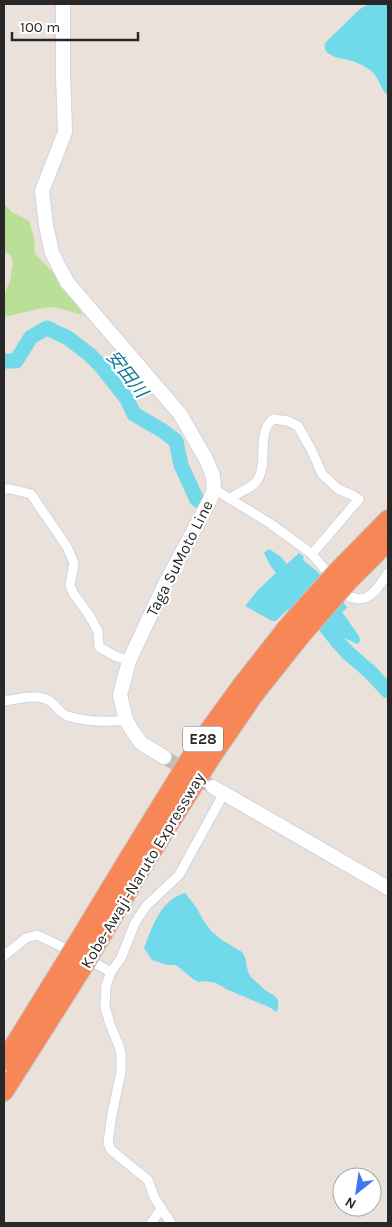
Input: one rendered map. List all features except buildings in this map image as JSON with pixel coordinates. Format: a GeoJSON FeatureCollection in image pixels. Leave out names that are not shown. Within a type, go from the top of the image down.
{"type":"FeatureCollection","features":[{"type":"Feature","properties":{"kind":"highway","name":"Kobe-Awaji-Naruto Expressway"},"geometry":{"type":"LineString","coordinates":[[4,1092],[84,966],[198,745],[240,687],[294,632],[343,576],[388,519]]}},
{"type":"Feature","properties":{"kind":"highway","name":"Kobe-Awaji-Naruto Expressway"},"geometry":{"type":"LineString","coordinates":[[343,576],[388,542]]}},
{"type":"Feature","properties":{"kind":"highway","name":"Kobe-Awaji-Naruto Expressway"},"geometry":{"type":"LineString","coordinates":[[4,1061],[69,956],[136,862]]}},
{"type":"Feature","properties":{"kind":"main road","name":"Taga SuMoto Line"},"geometry":{"type":"LineString","coordinates":[[63,4],[65,132],[42,191],[52,253],[67,282],[180,414],[206,459],[213,476],[214,489],[210,500],[165,584],[129,660],[120,695],[126,720],[141,743],[164,758]]}},
{"type":"Feature","properties":{"kind":"main road"},"geometry":{"type":"LineString","coordinates":[[218,790],[388,888]]}},
{"type":"Feature","properties":{"kind":"street"},"geometry":{"type":"LineString","coordinates":[[230,499],[236,493],[248,489],[261,474],[265,432],[268,424],[273,419],[288,421],[298,426],[322,474],[338,489],[359,499],[312,554]]}},
{"type":"Feature","properties":{"kind":"street"},"geometry":{"type":"LineString","coordinates":[[4,489],[31,494],[67,547],[74,563],[70,585],[73,594],[89,615],[98,631],[99,647],[115,656],[129,660]]}},
{"type":"Feature","properties":{"kind":"street"},"geometry":{"type":"LineString","coordinates":[[214,489],[271,524],[312,554],[346,595],[353,599],[362,600],[371,596],[388,573]]}},
{"type":"Feature","properties":{"kind":"street"},"geometry":{"type":"LineString","coordinates":[[4,701],[31,696],[49,700],[65,715],[84,719],[126,720]]}},
{"type":"Feature","properties":{"kind":"street"},"geometry":{"type":"LineString","coordinates":[[171,1223],[154,1198],[148,1180],[110,1150],[108,1143],[120,1072],[121,1054],[105,1007],[106,986],[111,972],[121,958],[135,924],[146,906],[179,875],[218,790]]}},
{"type":"Feature","properties":{"kind":"street"},"geometry":{"type":"LineString","coordinates":[[4,956],[26,938],[37,935],[111,972]]}},
{"type":"Feature","properties":{"kind":"street"},"geometry":{"type":"LineString","coordinates":[[151,1223],[161,1209]]}},
{"type":"Feature","properties":{"kind":"green space"},"geometry":{"type":"Polygon","coordinates":[[[4,203],[11,212],[29,221],[34,238],[35,254],[55,274],[76,301],[82,315],[55,307],[4,317],[4,294],[10,281],[13,261],[10,255],[4,251],[4,203]]]}},
{"type":"Feature","properties":{"kind":"water"},"geometry":{"type":"Polygon","coordinates":[[[369,4],[388,4],[388,95],[369,69],[355,62],[330,55],[325,48],[325,43],[360,9],[369,4]]]}},
{"type":"Feature","properties":{"kind":"water"},"geometry":{"type":"Polygon","coordinates":[[[269,549],[280,556],[287,564],[299,553],[304,557],[303,560],[328,581],[347,608],[342,612],[359,636],[359,643],[357,644],[287,610],[276,621],[272,621],[245,606],[276,573],[264,553],[269,549]]]}},
{"type":"Feature","properties":{"kind":"water"},"geometry":{"type":"Polygon","coordinates":[[[185,893],[212,932],[242,952],[251,977],[278,1000],[276,1012],[216,983],[194,980],[176,965],[167,965],[152,960],[144,948],[154,923],[169,901],[185,893]]]}},
{"type":"Feature","properties":{"kind":"waterway","name":"安田川"},"geometry":{"type":"LineString","coordinates":[[4,361],[16,361],[31,337],[47,328],[68,338],[101,366],[127,399],[134,414],[176,441],[181,465],[197,500]]}},
{"type":"Feature","properties":{"kind":"waterway","name":"安田川"},"geometry":{"type":"LineString","coordinates":[[316,614],[348,653],[388,691]]}},
{"type":"Feature","properties":{"kind":"tunnel"},"geometry":{"type":"LineString","coordinates":[[164,757],[213,787]]}}]}
